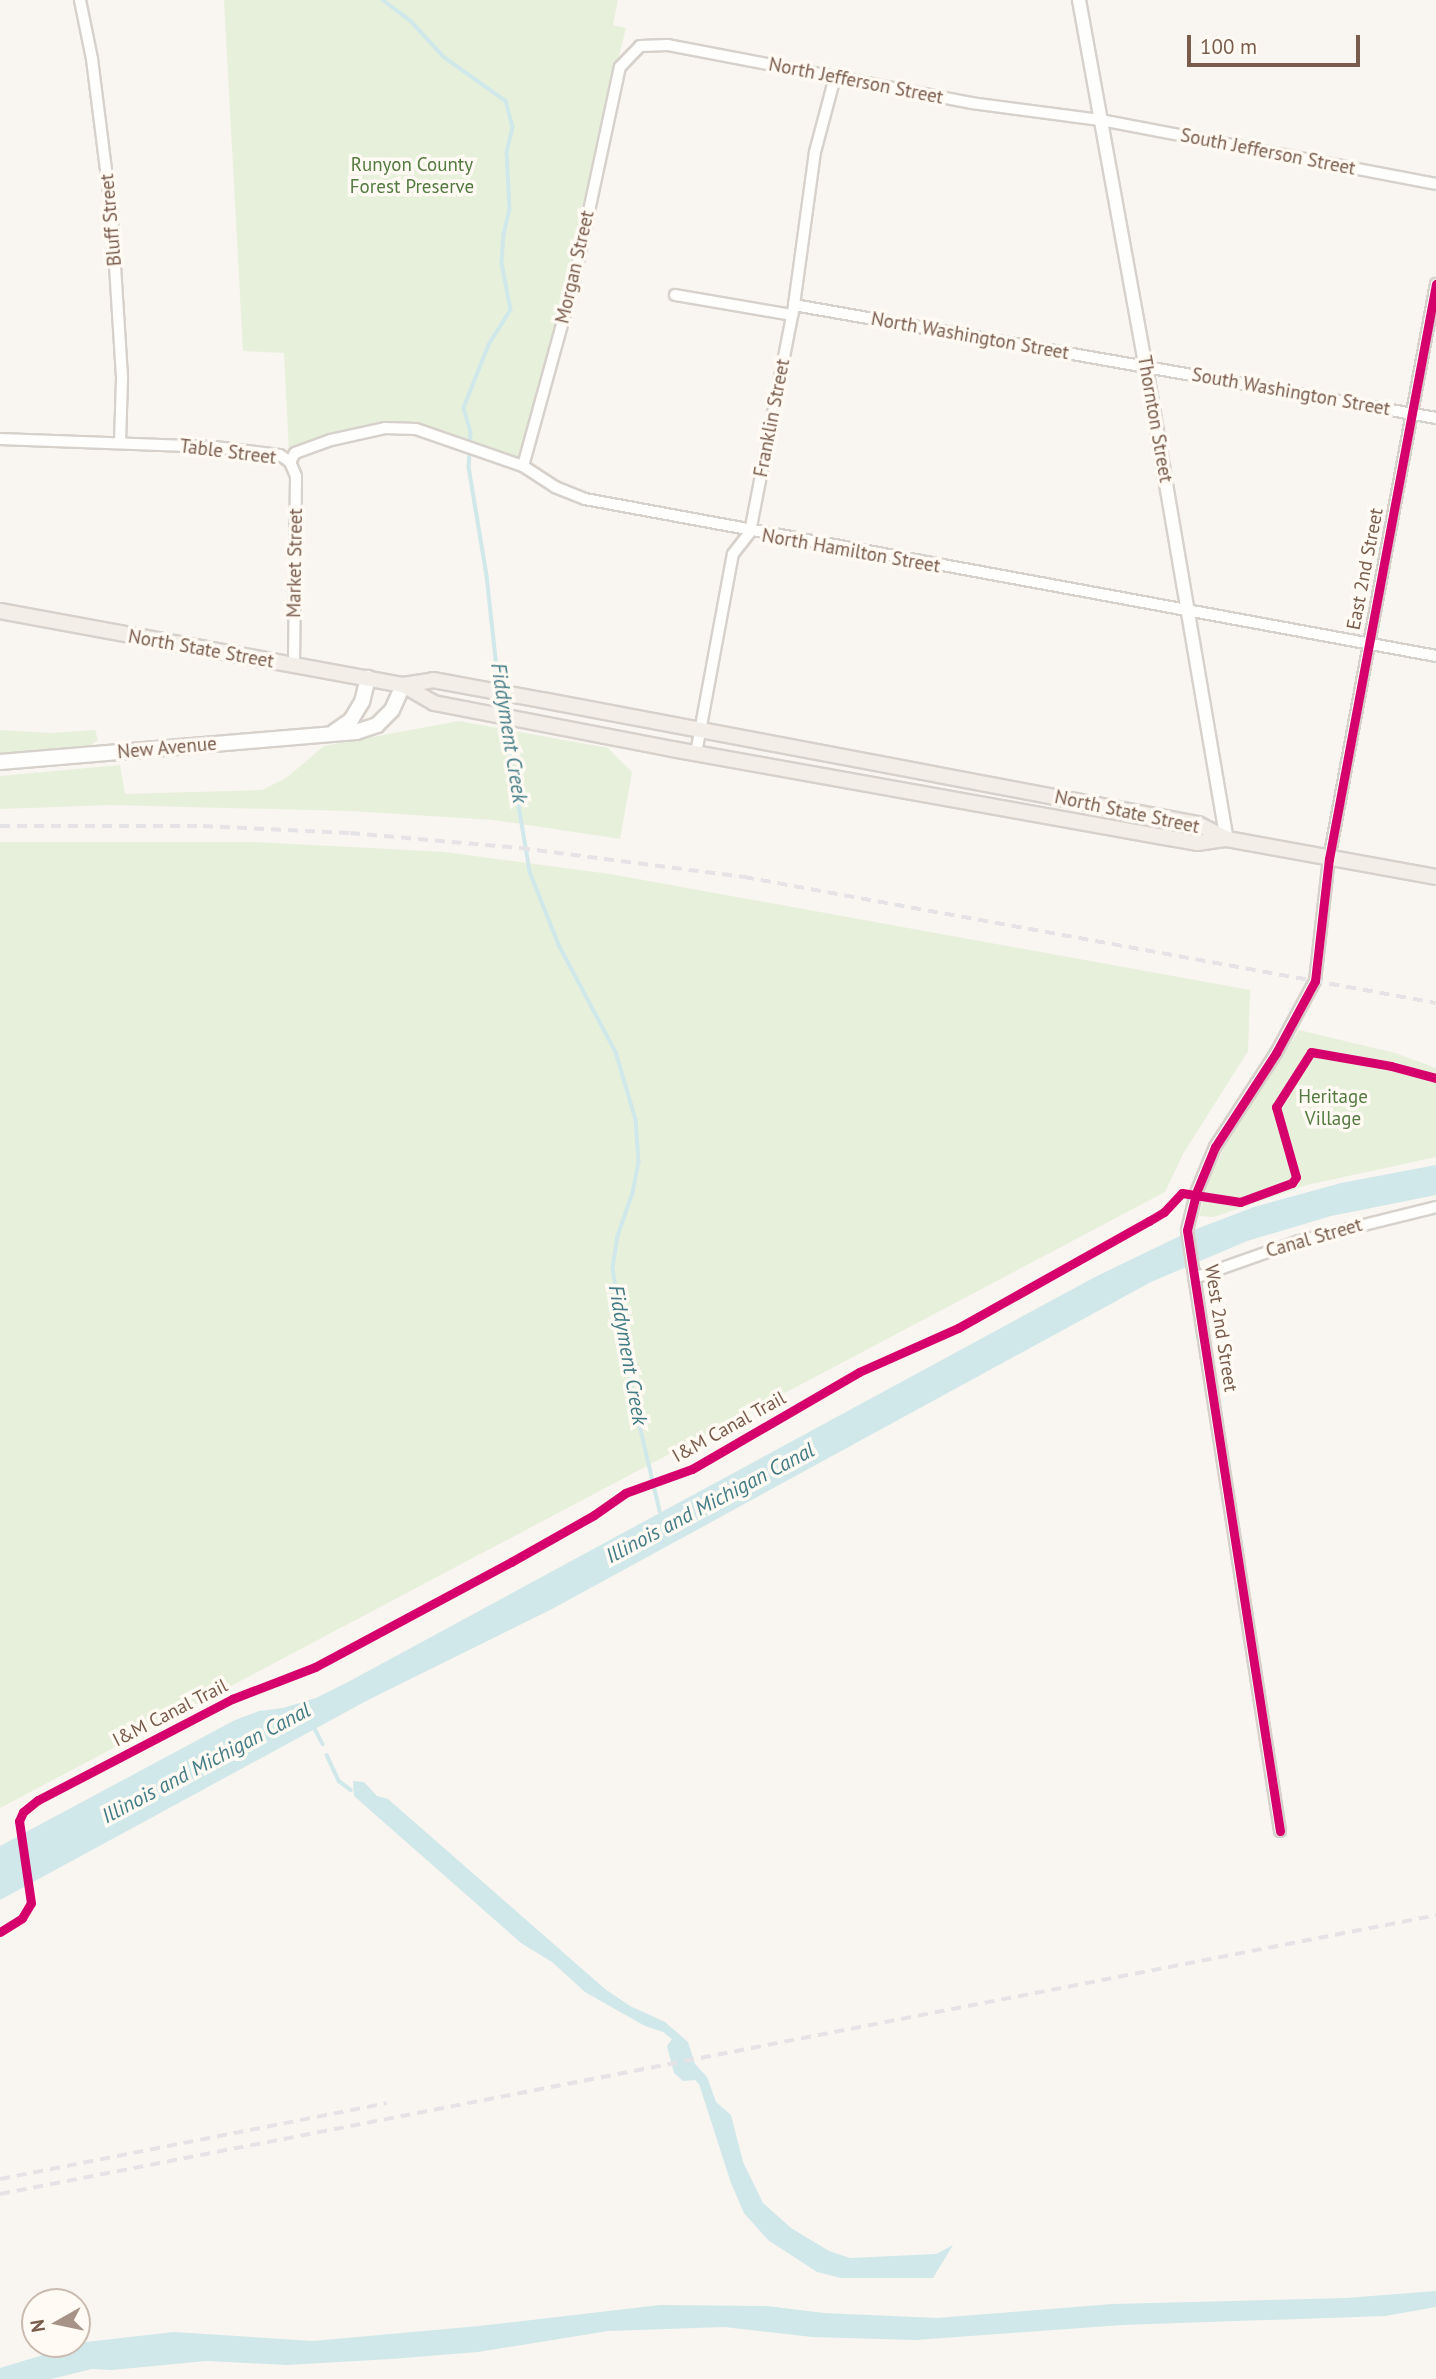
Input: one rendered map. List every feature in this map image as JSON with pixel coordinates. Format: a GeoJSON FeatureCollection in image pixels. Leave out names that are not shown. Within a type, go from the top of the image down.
{"type":"FeatureCollection","features":[{"type":"Feature","properties":{"kind":"main road","name":"North State Street"},"geometry":{"type":"LineString","coordinates":[[0,611],[403,685],[434,703],[696,753],[1197,843],[1227,839]]}},
{"type":"Feature","properties":{"kind":"main road"},"geometry":{"type":"LineString","coordinates":[[334,732],[351,720],[362,702],[368,678]]}},
{"type":"Feature","properties":{"kind":"main road","name":"North State Street"},"geometry":{"type":"LineString","coordinates":[[403,685],[433,680],[542,700],[1198,824],[1227,839]]}},
{"type":"Feature","properties":{"kind":"main road","name":"New Avenue"},"geometry":{"type":"LineString","coordinates":[[0,762],[356,732],[377,725],[392,710],[403,685]]}},
{"type":"Feature","properties":{"kind":"main road"},"geometry":{"type":"LineString","coordinates":[[1227,839],[1436,877]]}},
{"type":"Feature","properties":{"kind":"street","name":"Bluff Street"},"geometry":{"type":"LineString","coordinates":[[80,0],[92,59],[112,218],[122,379],[120,442]]}},
{"type":"Feature","properties":{"kind":"street","name":"Thornton Street"},"geometry":{"type":"LineString","coordinates":[[1079,0],[1146,367],[1227,839]]}},
{"type":"Feature","properties":{"kind":"street","name":"North Jefferson Street"},"geometry":{"type":"LineString","coordinates":[[620,67],[640,46],[668,45],[971,103],[1101,120]]}},
{"type":"Feature","properties":{"kind":"street","name":"Morgan Street"},"geometry":{"type":"LineString","coordinates":[[523,466],[574,281],[620,67]]}},
{"type":"Feature","properties":{"kind":"street","name":"Franklin Street"},"geometry":{"type":"LineString","coordinates":[[696,753],[733,554],[750,532],[793,310],[816,152],[835,78]]}},
{"type":"Feature","properties":{"kind":"street","name":"South Jefferson Street"},"geometry":{"type":"LineString","coordinates":[[1101,120],[1436,184]]}},
{"type":"Feature","properties":{"kind":"street","name":"East 2nd Street"},"geometry":{"type":"LineString","coordinates":[[1329,859],[1436,285]]}},
{"type":"Feature","properties":{"kind":"street","name":"North Washington Street"},"geometry":{"type":"LineString","coordinates":[[676,295],[793,310],[1146,367]]}},
{"type":"Feature","properties":{"kind":"street","name":"South Washington Street"},"geometry":{"type":"LineString","coordinates":[[1146,367],[1436,418]]}},
{"type":"Feature","properties":{"kind":"street","name":"Table Street"},"geometry":{"type":"LineString","coordinates":[[0,439],[215,447],[280,455],[290,462],[295,453],[309,447],[385,428],[416,429],[449,438],[523,466]]}},
{"type":"Feature","properties":{"kind":"street","name":"Market Street"},"geometry":{"type":"LineString","coordinates":[[290,462],[296,476],[294,666]]}},
{"type":"Feature","properties":{"kind":"street","name":"North Hamilton Street"},"geometry":{"type":"LineString","coordinates":[[523,466],[555,486],[585,499],[750,532],[1436,656]]}},
{"type":"Feature","properties":{"kind":"street","name":"West 2nd Street"},"geometry":{"type":"LineString","coordinates":[[1280,1830],[1187,1230],[1196,1193],[1215,1147],[1276,1053],[1315,981],[1329,859]]}},
{"type":"Feature","properties":{"kind":"street","name":"Canal Street"},"geometry":{"type":"LineString","coordinates":[[1194,1279],[1299,1241],[1436,1207]]}},
{"type":"Feature","properties":{"kind":"green space","name":"Runyon County Forest Preserve"},"geometry":{"type":"Polygon","coordinates":[[[224,0],[618,0],[613,25],[626,28],[598,140],[571,278],[520,458],[438,430],[393,423],[338,432],[289,452],[284,353],[243,351],[224,0]]]}},
{"type":"Feature","properties":{"kind":"green space"},"geometry":{"type":"Polygon","coordinates":[[[459,721],[608,748],[632,772],[620,839],[494,820],[351,811],[111,805],[0,809],[0,776],[120,765],[125,794],[262,790],[286,778],[324,746],[459,721]]]}},
{"type":"Feature","properties":{"kind":"green space"},"geometry":{"type":"Polygon","coordinates":[[[0,730],[50,733],[95,730],[98,740],[91,745],[0,754],[0,730]]]}},
{"type":"Feature","properties":{"kind":"green space"},"geometry":{"type":"Polygon","coordinates":[[[0,842],[256,842],[445,852],[610,874],[1250,990],[1248,1051],[1183,1154],[1165,1192],[0,1808],[0,842]]]}},
{"type":"Feature","properties":{"kind":"green space","name":"Heritage Village"},"geometry":{"type":"Polygon","coordinates":[[[1299,1030],[1395,1053],[1436,1068],[1436,1157],[1307,1185],[1214,1217],[1199,1216],[1208,1183],[1227,1141],[1299,1030]]]}},
{"type":"Feature","properties":{"kind":"water","name":"Illinois and Michigan Canal"},"geometry":{"type":"Polygon","coordinates":[[[1436,1165],[1436,1195],[1331,1216],[1247,1241],[1151,1282],[552,1609],[368,1700],[0,1900],[0,1846],[235,1720],[259,1711],[283,1708],[316,1698],[348,1682],[1095,1277],[1186,1233],[1254,1207],[1341,1183],[1436,1165]]]}},
{"type":"Feature","properties":{"kind":"water"},"geometry":{"type":"Polygon","coordinates":[[[353,1781],[364,1782],[377,1796],[388,1799],[605,1989],[630,2006],[665,2022],[688,2042],[695,2064],[707,2077],[716,2102],[731,2115],[743,2162],[763,2203],[791,2228],[829,2251],[850,2258],[936,2254],[953,2245],[933,2278],[841,2278],[817,2272],[768,2240],[744,2213],[731,2183],[699,2084],[695,2080],[683,2081],[674,2073],[667,2046],[672,2039],[585,1992],[552,1962],[521,1943],[354,1796],[353,1781]]]}},
{"type":"Feature","properties":{"kind":"water"},"geometry":{"type":"Polygon","coordinates":[[[1436,2291],[1436,2307],[1385,2316],[1122,2325],[916,2340],[812,2337],[724,2327],[608,2331],[478,2352],[391,2359],[287,2365],[206,2361],[112,2370],[92,2369],[51,2379],[0,2379],[0,2368],[33,2358],[91,2358],[91,2341],[174,2332],[313,2341],[479,2326],[660,2305],[767,2306],[824,2313],[937,2318],[1112,2304],[1346,2298],[1436,2291]]]}},
{"type":"Feature","properties":{"kind":"waterway","name":"Fiddyment Creek"},"geometry":{"type":"LineString","coordinates":[[383,0],[410,20],[444,57],[506,101],[513,127],[507,152],[510,209],[504,234],[502,263],[511,310],[489,345],[464,408],[471,432],[469,467],[487,576],[499,687]]}},
{"type":"Feature","properties":{"kind":"waterway","name":"Fiddyment Creek"},"geometry":{"type":"LineString","coordinates":[[505,722],[530,872],[559,945],[616,1052],[636,1120],[639,1162],[633,1193],[618,1236],[613,1268],[634,1400],[660,1511]]}},
{"type":"Feature","properties":{"kind":"waterway"},"geometry":{"type":"LineString","coordinates":[[315,1729],[323,1744]]}},
{"type":"Feature","properties":{"kind":"waterway"},"geometry":{"type":"LineString","coordinates":[[327,1755],[339,1781],[351,1790]]}},
{"type":"Feature","properties":{"kind":"railway"},"geometry":{"type":"LineString","coordinates":[[0,826],[203,826],[350,833],[520,848],[744,877],[1436,1003]]}},
{"type":"Feature","properties":{"kind":"railway"},"geometry":{"type":"LineString","coordinates":[[0,2194],[1436,1915]]}},
{"type":"Feature","properties":{"kind":"railway"},"geometry":{"type":"LineString","coordinates":[[0,2179],[387,2103]]}},
{"type":"Feature","properties":{"kind":"cycle path"},"geometry":{"type":"LineString","coordinates":[[1280,1831],[1187,1230],[1196,1193],[1215,1147],[1276,1053],[1315,981],[1329,859],[1436,284]]}},
{"type":"Feature","properties":{"kind":"cycle path","name":"I&M Canal Trail"},"geometry":{"type":"LineString","coordinates":[[0,1932],[22,1918],[31,1903],[19,1821],[23,1812],[38,1800],[232,1699],[315,1667],[511,1562],[594,1515],[625,1493],[692,1469],[859,1372],[958,1328],[1164,1212],[1182,1193],[1240,1202],[1292,1183],[1296,1177],[1276,1107],[1311,1052],[1391,1066],[1436,1078]]}}]}
